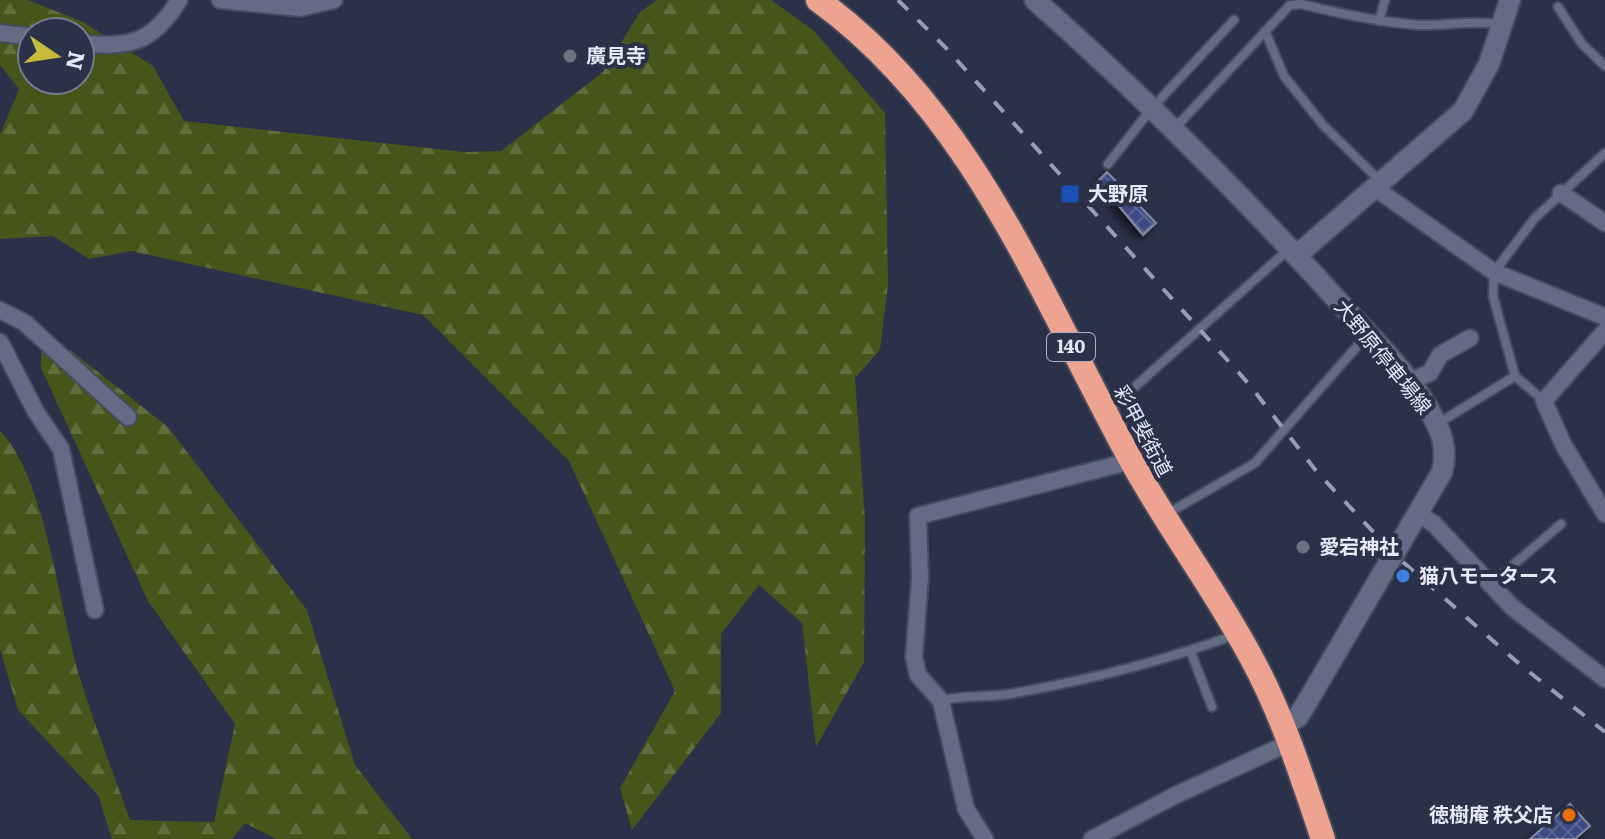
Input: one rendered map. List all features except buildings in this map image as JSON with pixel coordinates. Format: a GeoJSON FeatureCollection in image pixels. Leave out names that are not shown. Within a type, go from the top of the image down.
{"type":"FeatureCollection","features":[{"type":"Feature","properties":{"kind":"highway","name":"彩甲斐街道"},"geometry":{"type":"LineString","coordinates":[[818,0],[911,83],[984,183],[1131,461],[1238,634],[1287,734],[1323,839]]}},
{"type":"Feature","properties":{"kind":"main road","name":"大野原停車場線"},"geometry":{"type":"LineString","coordinates":[[1035,0],[1175,129],[1293,252],[1408,382],[1437,424],[1445,460],[1419,514],[1287,734]]}},
{"type":"Feature","properties":{"kind":"main road"},"geometry":{"type":"LineString","coordinates":[[1293,252],[1379,186],[1463,111],[1489,64],[1510,0]]}},
{"type":"Feature","properties":{"kind":"street"},"geometry":{"type":"LineString","coordinates":[[96,45],[129,45],[158,28],[179,0]]}},
{"type":"Feature","properties":{"kind":"street"},"geometry":{"type":"LineString","coordinates":[[220,0],[300,8],[334,0]]}},
{"type":"Feature","properties":{"kind":"street"},"geometry":{"type":"LineString","coordinates":[[1379,186],[1494,272],[1605,317]]}},
{"type":"Feature","properties":{"kind":"street"},"geometry":{"type":"LineString","coordinates":[[1561,193],[1605,223]]}},
{"type":"Feature","properties":{"kind":"street"},"geometry":{"type":"LineString","coordinates":[[0,310],[25,323],[128,417]]}},
{"type":"Feature","properties":{"kind":"street"},"geometry":{"type":"LineString","coordinates":[[1605,331],[1544,401],[1570,457],[1605,514]]}},
{"type":"Feature","properties":{"kind":"street"},"geometry":{"type":"LineString","coordinates":[[1408,382],[1430,373],[1440,355],[1470,338]]}},
{"type":"Feature","properties":{"kind":"street"},"geometry":{"type":"LineString","coordinates":[[0,342],[36,412],[61,449],[95,610]]}},
{"type":"Feature","properties":{"kind":"street"},"geometry":{"type":"LineString","coordinates":[[985,839],[966,809],[941,701],[918,675],[914,657],[920,577],[918,516],[1131,461]]}},
{"type":"Feature","properties":{"kind":"street"},"geometry":{"type":"LineString","coordinates":[[1419,514],[1434,524],[1512,607],[1605,679]]}},
{"type":"Feature","properties":{"kind":"street"},"geometry":{"type":"LineString","coordinates":[[1092,839],[1137,819],[1287,734]]}},
{"type":"Feature","properties":{"kind":"lane"},"geometry":{"type":"LineString","coordinates":[[1379,21],[1385,0]]}},
{"type":"Feature","properties":{"kind":"lane"},"geometry":{"type":"LineString","coordinates":[[1175,129],[1290,5],[1301,4],[1379,21],[1424,25],[1470,20],[1502,25]]}},
{"type":"Feature","properties":{"kind":"lane"},"geometry":{"type":"LineString","coordinates":[[1558,7],[1582,44],[1605,66]]}},
{"type":"Feature","properties":{"kind":"lane"},"geometry":{"type":"LineString","coordinates":[[1108,164],[1152,108],[1234,20]]}},
{"type":"Feature","properties":{"kind":"lane"},"geometry":{"type":"LineString","coordinates":[[1265,31],[1284,76],[1323,125],[1379,186]]}},
{"type":"Feature","properties":{"kind":"lane"},"geometry":{"type":"LineString","coordinates":[[1544,401],[1515,376],[1493,296],[1494,272],[1534,219],[1605,153]]}},
{"type":"Feature","properties":{"kind":"lane"},"geometry":{"type":"LineString","coordinates":[[1106,413],[1293,252]]}},
{"type":"Feature","properties":{"kind":"lane"},"geometry":{"type":"LineString","coordinates":[[1163,517],[1255,463],[1292,416],[1368,335]]}},
{"type":"Feature","properties":{"kind":"lane"},"geometry":{"type":"LineString","coordinates":[[1437,424],[1515,376]]}},
{"type":"Feature","properties":{"kind":"lane"},"geometry":{"type":"LineString","coordinates":[[1491,584],[1561,524]]}},
{"type":"Feature","properties":{"kind":"lane"},"geometry":{"type":"LineString","coordinates":[[941,701],[958,696],[1006,695],[1190,650],[1238,634]]}},
{"type":"Feature","properties":{"kind":"lane"},"geometry":{"type":"LineString","coordinates":[[1190,650],[1212,707]]}},
{"type":"Feature","properties":{"kind":"green space"},"geometry":{"type":"Polygon","coordinates":[[[0,0],[28,0],[68,16],[16,16],[16,85],[0,65],[0,0]]]}},
{"type":"Feature","properties":{"kind":"green space"},"geometry":{"type":"Polygon","coordinates":[[[657,0],[771,0],[813,30],[885,113],[888,285],[880,350],[855,378],[865,519],[864,662],[816,747],[802,623],[759,585],[721,634],[721,713],[632,830],[620,788],[675,691],[569,461],[423,315],[131,251],[89,259],[53,236],[0,239],[0,135],[16,96],[96,96],[96,30],[153,66],[184,121],[464,152],[501,151],[603,72],[640,12],[657,0]]]}},
{"type":"Feature","properties":{"kind":"green space"},"geometry":{"type":"Polygon","coordinates":[[[42,328],[168,427],[307,610],[355,765],[412,839],[276,839],[245,823],[232,839],[112,839],[98,795],[18,710],[0,649],[0,431],[16,452],[40,511],[79,675],[130,820],[214,822],[235,724],[148,601],[41,368],[42,328]]]}},
{"type":"Feature","properties":{"kind":"railway"},"geometry":{"type":"LineString","coordinates":[[898,0],[945,47],[1248,383],[1317,472],[1395,555],[1523,667],[1605,732]]}},
{"type":"Feature","properties":{"kind":"place","name":"廣見寺"},"geometry":{"type":"Point","coordinates":[570,56]}},
{"type":"Feature","properties":{"kind":"place","name":"大野原"},"geometry":{"type":"Point","coordinates":[1070,194]}},
{"type":"Feature","properties":{"kind":"place","name":"愛宕神社"},"geometry":{"type":"Point","coordinates":[1303,547]}},
{"type":"Feature","properties":{"kind":"place","name":"猫八モータース"},"geometry":{"type":"Point","coordinates":[1403,576]}},
{"type":"Feature","properties":{"kind":"place","name":"徳樹庵 秩父店"},"geometry":{"type":"Point","coordinates":[1569,815]}}]}
